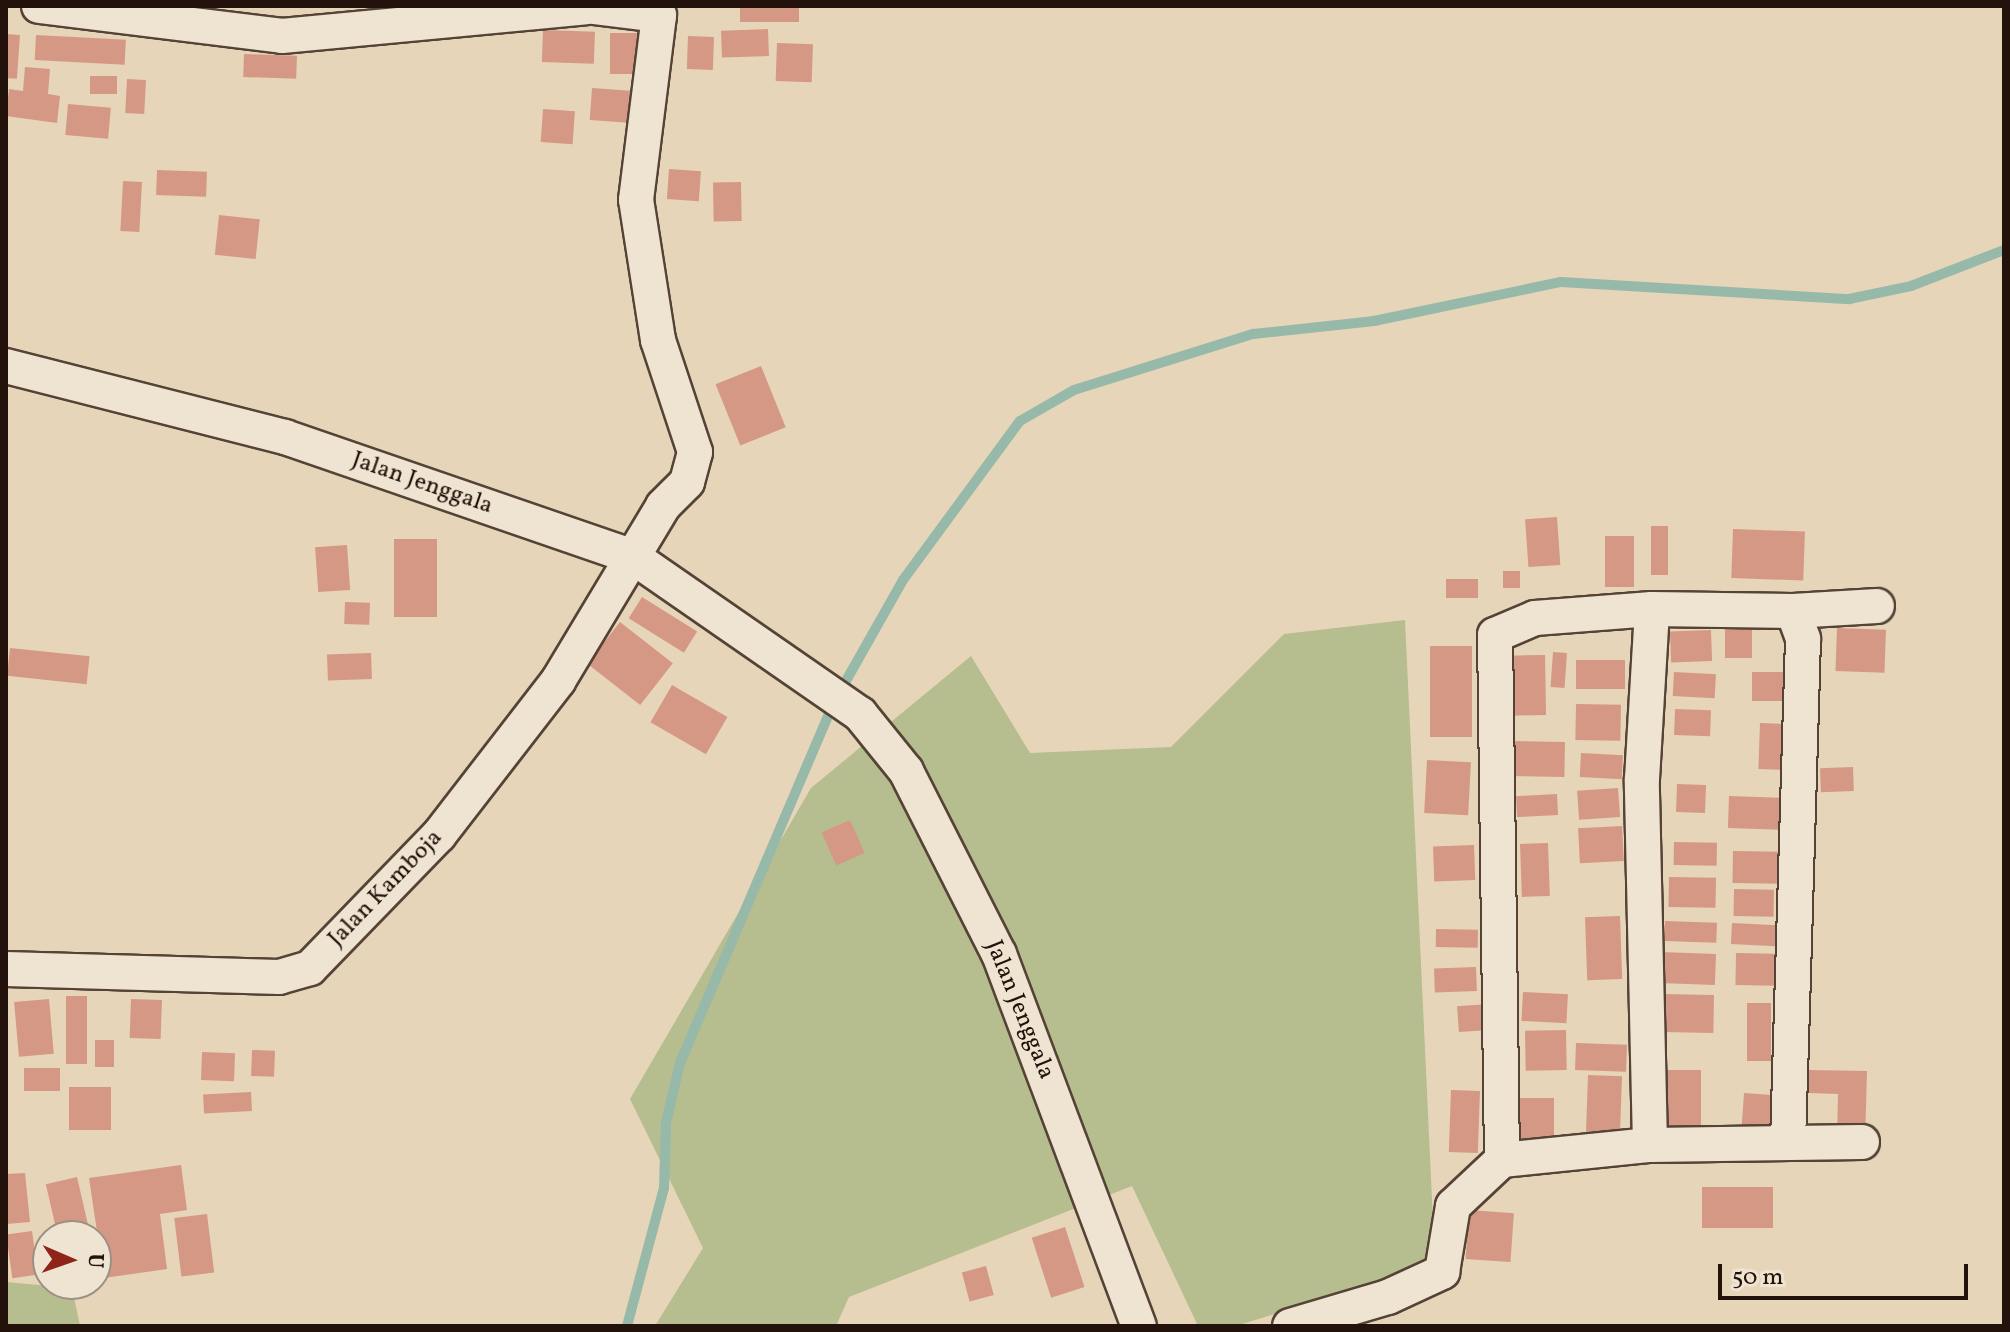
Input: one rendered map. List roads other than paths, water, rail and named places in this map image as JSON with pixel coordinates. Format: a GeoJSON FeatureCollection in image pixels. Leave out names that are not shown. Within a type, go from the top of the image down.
{"type":"FeatureCollection","features":[{"type":"Feature","properties":{"kind":"street"},"geometry":{"type":"LineString","coordinates":[[39,6],[282,36],[586,6]]}},
{"type":"Feature","properties":{"kind":"street","name":"Jalan Kamboja"},"geometry":{"type":"LineString","coordinates":[[6,969],[279,977],[310,968],[439,835],[558,681],[633,557],[687,482],[695,452],[658,340],[636,200],[659,15],[586,6]]}},
{"type":"Feature","properties":{"kind":"street","name":"Jalan Jenggala"},"geometry":{"type":"LineString","coordinates":[[6,366],[285,437],[633,557],[808,674],[860,714],[906,771],[999,954],[1139,1326]]}},
{"type":"Feature","properties":{"kind":"street"},"geometry":{"type":"LineString","coordinates":[[1502,1160],[1495,635],[1535,618],[1652,609],[1793,611],[1877,606]]}},
{"type":"Feature","properties":{"kind":"street"},"geometry":{"type":"LineString","coordinates":[[1650,1145],[1642,779],[1652,609]]}},
{"type":"Feature","properties":{"kind":"street"},"geometry":{"type":"LineString","coordinates":[[1788,1140],[1803,639],[1793,611]]}},
{"type":"Feature","properties":{"kind":"street"},"geometry":{"type":"LineString","coordinates":[[1290,1326],[1388,1297],[1442,1272],[1453,1206],[1502,1160],[1650,1145],[1788,1140],[1862,1142]]}},
{"type":"Feature","properties":{"kind":"waterway"},"geometry":{"type":"LineString","coordinates":[[627,1326],[664,1188],[666,1123],[680,1063],[834,702],[903,580],[1020,421],[1074,390],[1253,334],[1374,321],[1561,282],[1849,299],[1911,286],[2004,250]]}}]}
